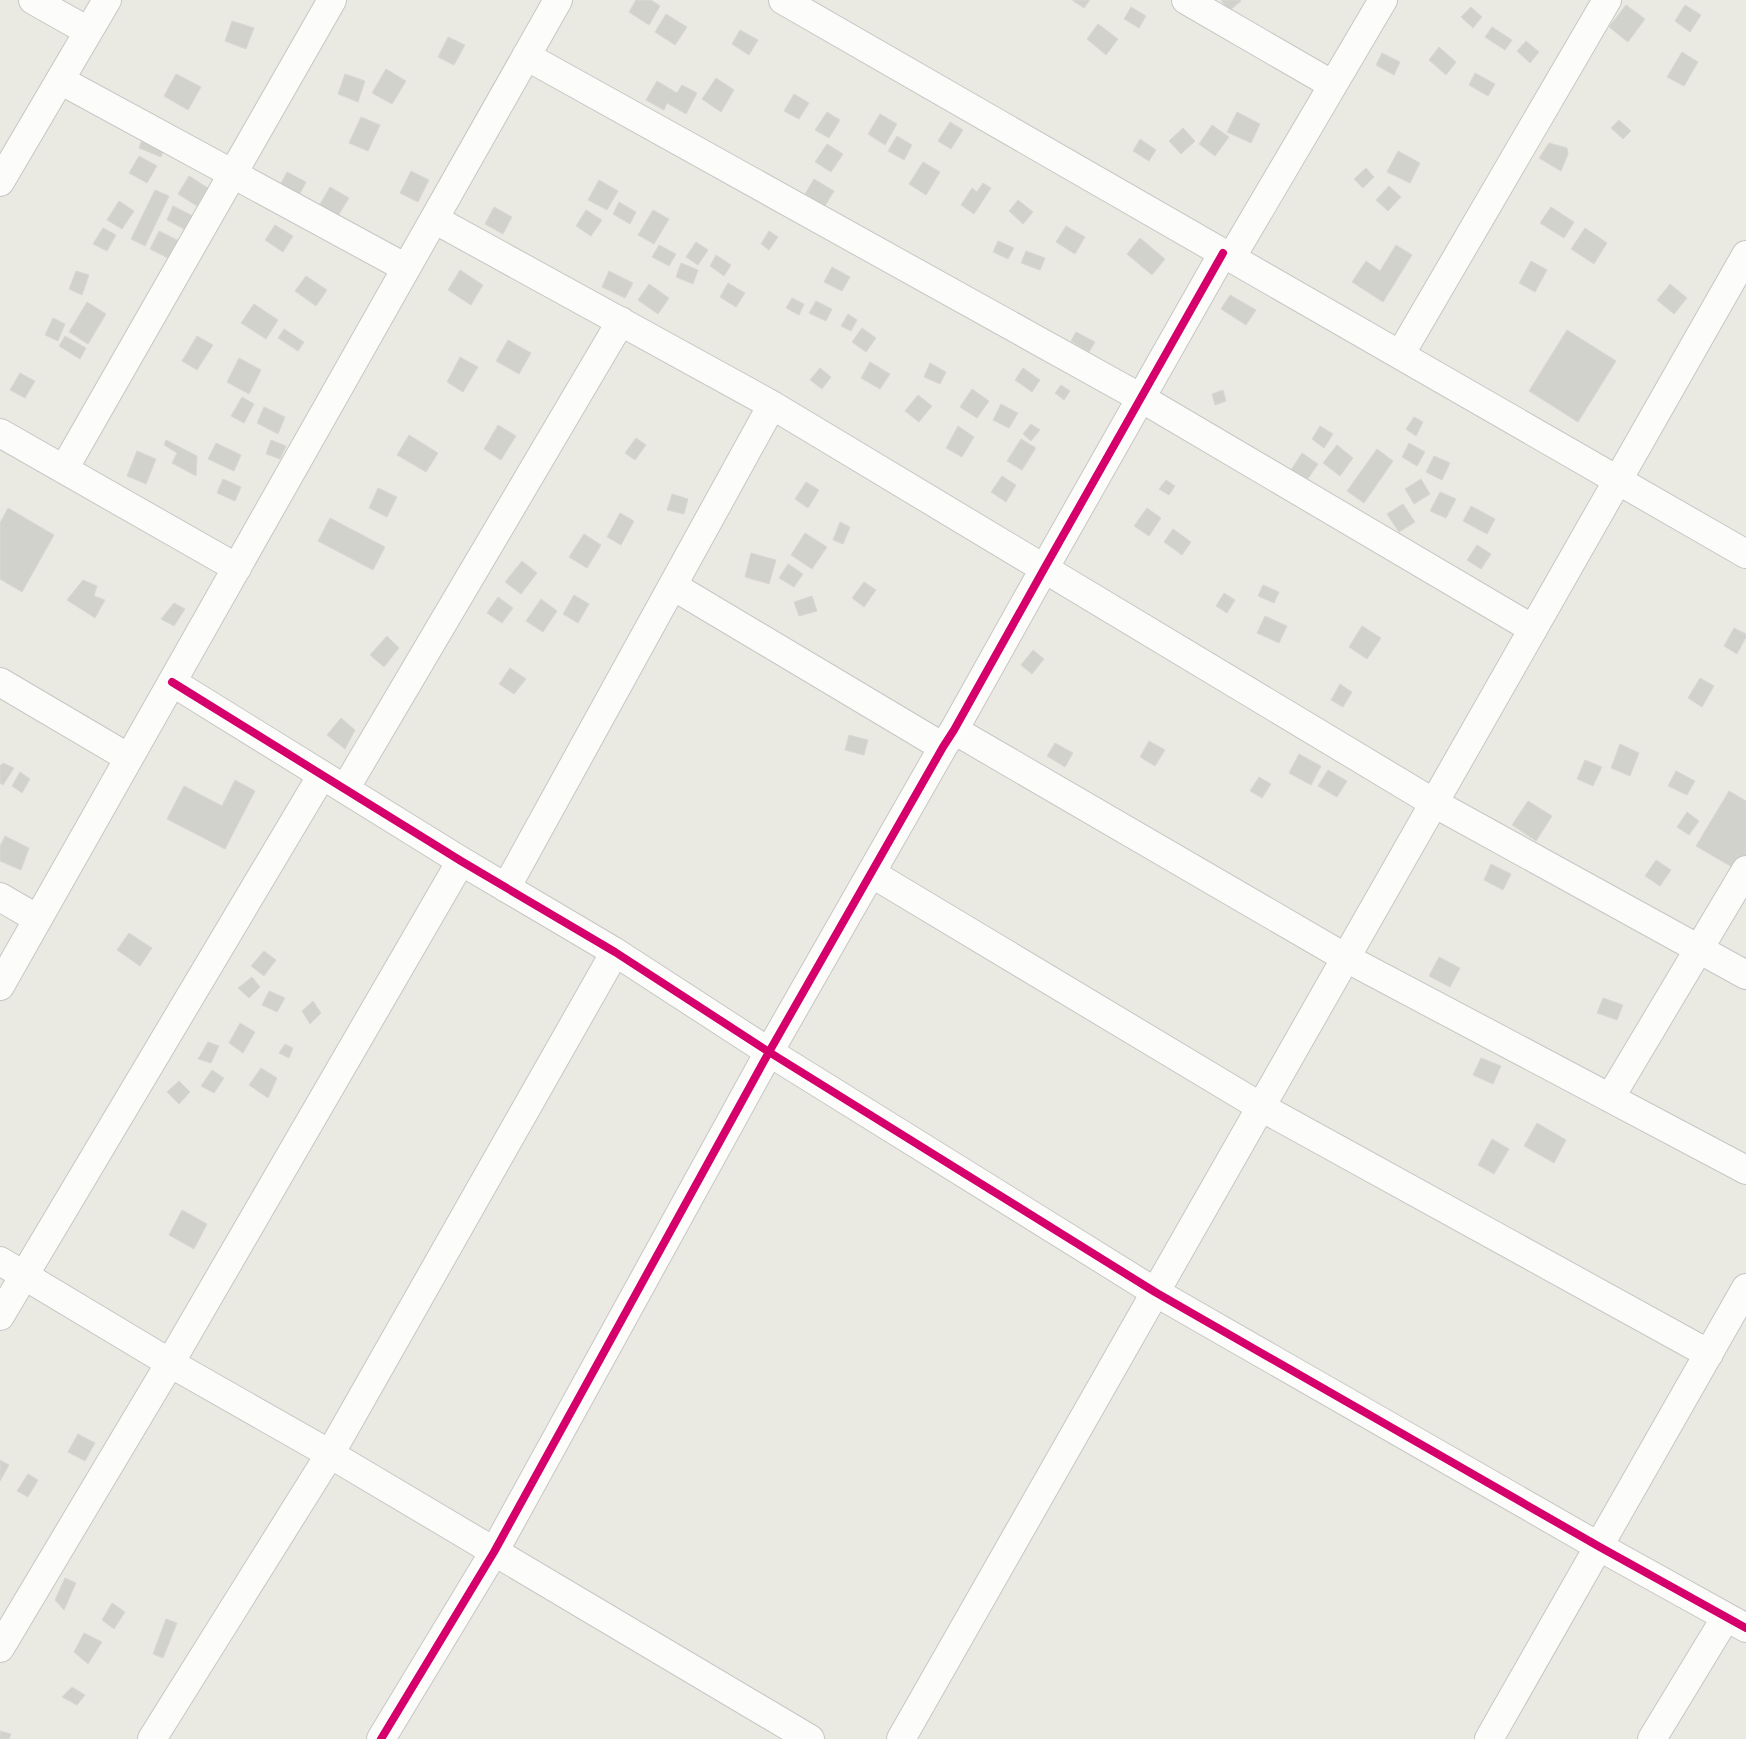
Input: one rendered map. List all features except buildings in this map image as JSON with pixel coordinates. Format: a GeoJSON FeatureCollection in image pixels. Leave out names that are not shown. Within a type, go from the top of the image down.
{"type":"FeatureCollection","features":[{"type":"Feature","properties":{"kind":"street"},"geometry":{"type":"LineString","coordinates":[[33,0],[88,31]]}},
{"type":"Feature","properties":{"kind":"street"},"geometry":{"type":"LineString","coordinates":[[0,182],[108,0]]}},
{"type":"Feature","properties":{"kind":"street"},"geometry":{"type":"LineString","coordinates":[[64,470],[332,0]]}},
{"type":"Feature","properties":{"kind":"street"},"geometry":{"type":"LineString","coordinates":[[0,986],[558,0]]}},
{"type":"Feature","properties":{"kind":"street"},"geometry":{"type":"LineString","coordinates":[[783,0],[1746,554]]}},
{"type":"Feature","properties":{"kind":"street"},"geometry":{"type":"LineString","coordinates":[[1186,0],[1333,85]]}},
{"type":"Feature","properties":{"kind":"street"},"geometry":{"type":"LineString","coordinates":[[381,1739],[494,1552],[769,1052],[1141,398],[1383,0]]}},
{"type":"Feature","properties":{"kind":"street"},"geometry":{"type":"LineString","coordinates":[[1400,355],[1607,0]]}},
{"type":"Feature","properties":{"kind":"street"},"geometry":{"type":"LineString","coordinates":[[526,56],[1141,398],[1533,629]]}},
{"type":"Feature","properties":{"kind":"street"},"geometry":{"type":"LineString","coordinates":[[60,80],[406,268]]}},
{"type":"Feature","properties":{"kind":"street"},"geometry":{"type":"LineString","coordinates":[[434,219],[772,405],[1434,803],[1746,975]]}},
{"type":"Feature","properties":{"kind":"street"},"geometry":{"type":"LineString","coordinates":[[901,1739],[1746,255]]}},
{"type":"Feature","properties":{"kind":"street"},"geometry":{"type":"LineString","coordinates":[[345,789],[621,321]]}},
{"type":"Feature","properties":{"kind":"street"},"geometry":{"type":"LineString","coordinates":[[506,888],[772,405]]}},
{"type":"Feature","properties":{"kind":"street"},"geometry":{"type":"LineString","coordinates":[[0,433],[237,568]]}},
{"type":"Feature","properties":{"kind":"street"},"geometry":{"type":"LineString","coordinates":[[673,586],[1346,958],[1746,1170]]}},
{"type":"Feature","properties":{"kind":"street"},"geometry":{"type":"LineString","coordinates":[[0,682],[129,758]]}},
{"type":"Feature","properties":{"kind":"street"},"geometry":{"type":"LineString","coordinates":[[172,682],[461,861],[615,952],[769,1052],[1155,1292],[1736,1623],[1652,1739]]}},
{"type":"Feature","properties":{"kind":"street"},"geometry":{"type":"LineString","coordinates":[[0,1316],[322,775]]}},
{"type":"Feature","properties":{"kind":"street"},"geometry":{"type":"LineString","coordinates":[[0,1648],[170,1363],[461,861]]}},
{"type":"Feature","properties":{"kind":"street"},"geometry":{"type":"LineString","coordinates":[[1610,1098],[1746,870]]}},
{"type":"Feature","properties":{"kind":"street"},"geometry":{"type":"LineString","coordinates":[[871,873],[1261,1107],[1709,1354]]}},
{"type":"Feature","properties":{"kind":"street"},"geometry":{"type":"LineString","coordinates":[[0,897],[38,919]]}},
{"type":"Feature","properties":{"kind":"street"},"geometry":{"type":"LineString","coordinates":[[152,1739],[330,1454],[615,952]]}},
{"type":"Feature","properties":{"kind":"street"},"geometry":{"type":"LineString","coordinates":[[0,1261],[810,1739]]}},
{"type":"Feature","properties":{"kind":"street"},"geometry":{"type":"LineString","coordinates":[[1489,1739],[1709,1354],[1744,1298]]}},
{"type":"Feature","properties":{"kind":"cycle path"},"geometry":{"type":"LineString","coordinates":[[381,1739],[494,1552],[769,1052],[954,730],[1223,253]]}},
{"type":"Feature","properties":{"kind":"cycle path"},"geometry":{"type":"LineString","coordinates":[[172,682],[461,861],[615,952],[769,1052],[1155,1292],[1598,1546],[1746,1628]]}}]}
